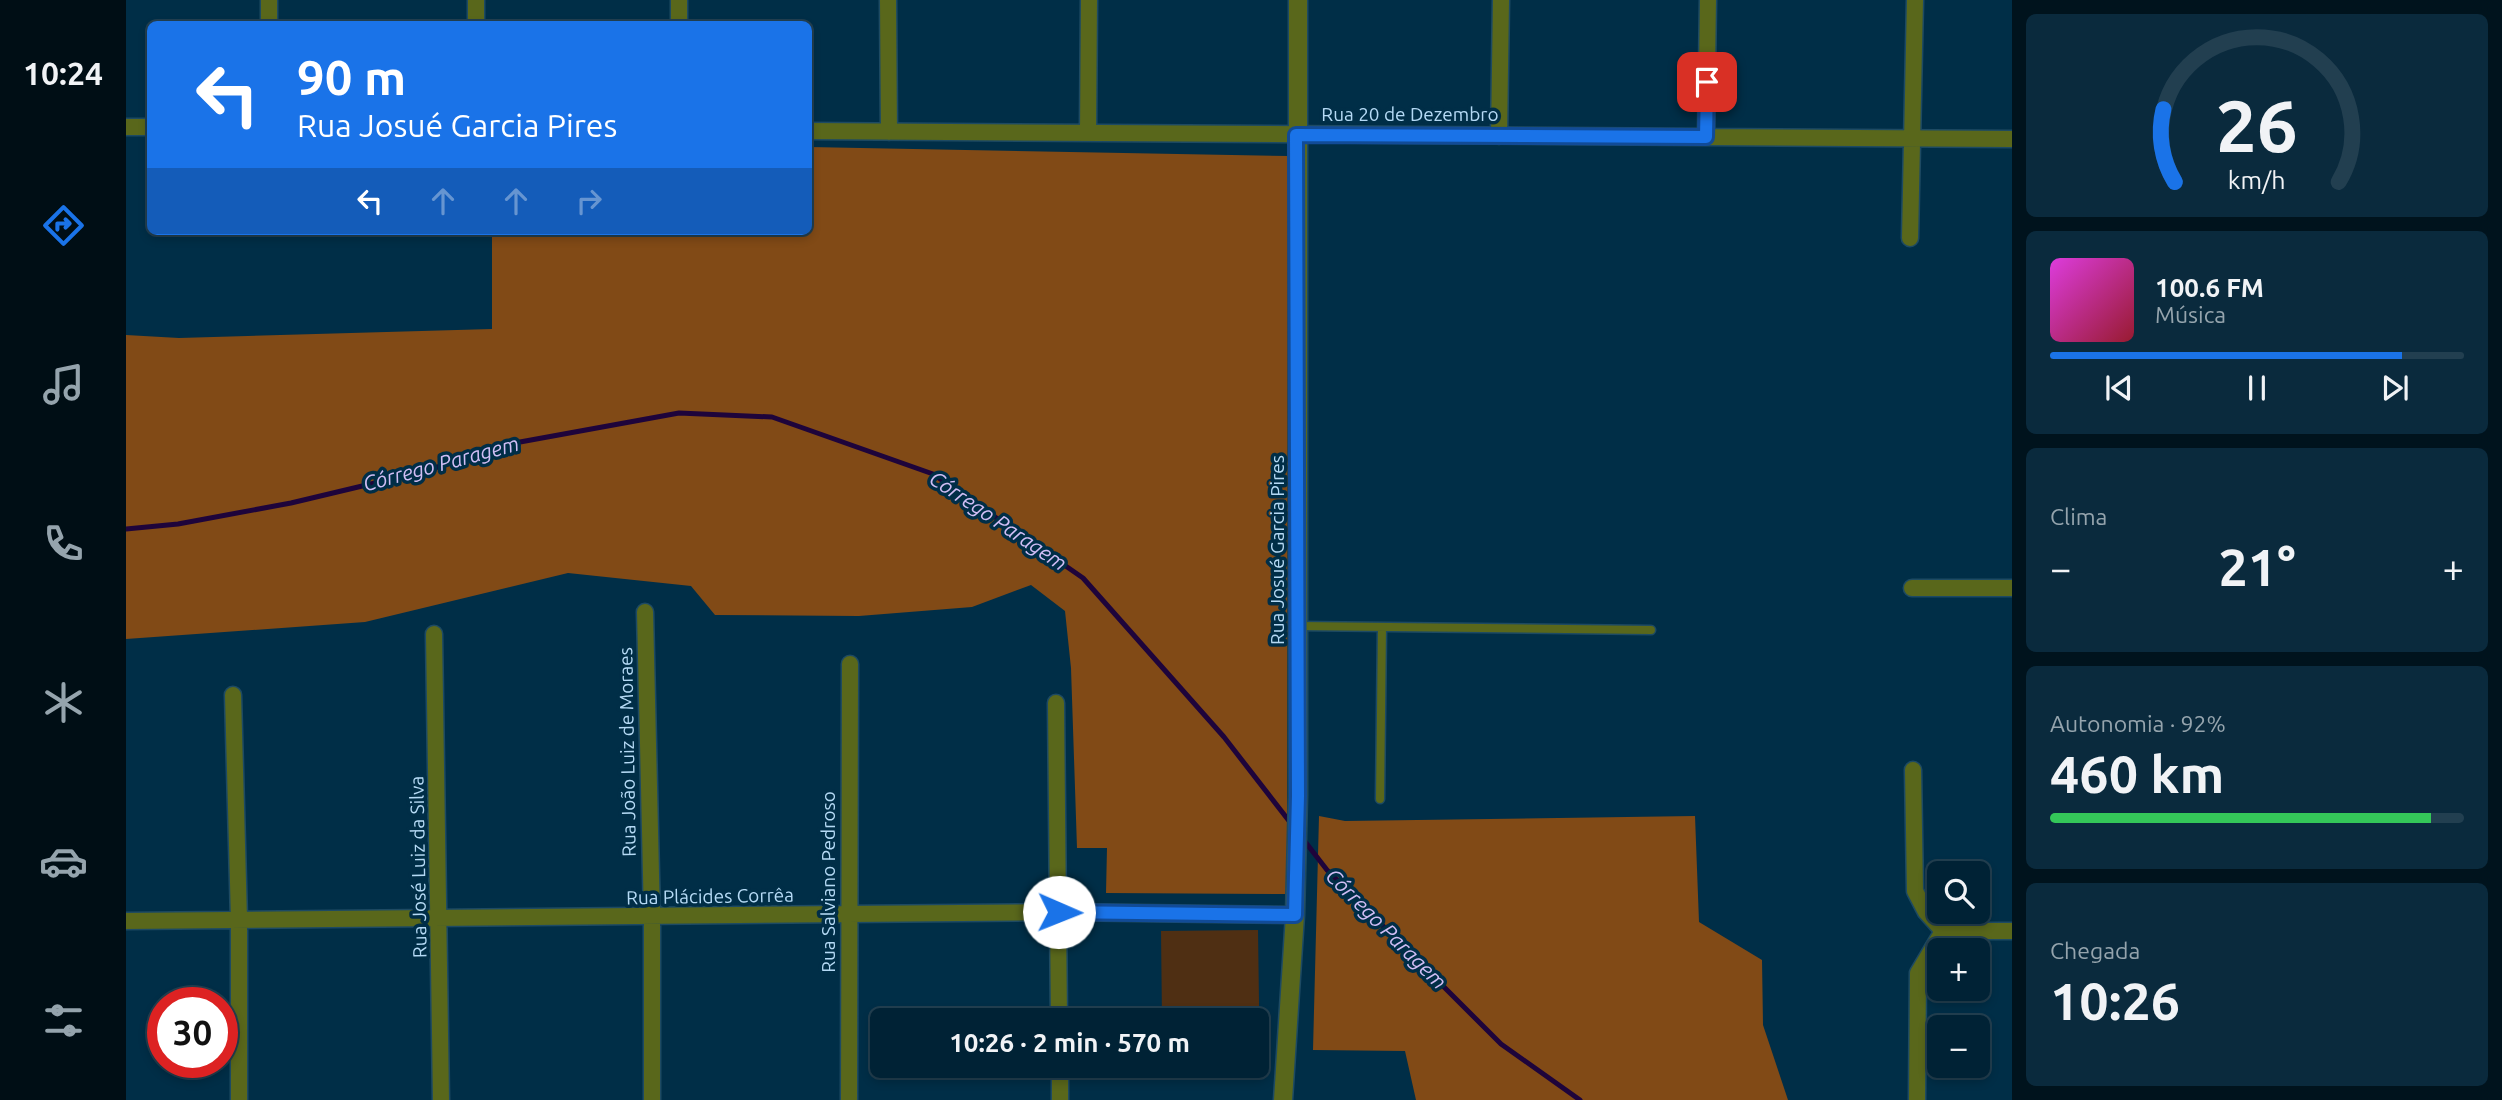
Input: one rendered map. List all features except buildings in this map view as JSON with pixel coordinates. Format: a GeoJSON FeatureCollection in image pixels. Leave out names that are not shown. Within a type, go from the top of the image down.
{"type":"FeatureCollection","features":[{"type":"Feature","properties":{"kind":"street"},"geometry":{"type":"LineString","coordinates":[[269,0],[269,21]]}},
{"type":"Feature","properties":{"kind":"street"},"geometry":{"type":"LineString","coordinates":[[476,0],[476,21]]}},
{"type":"Feature","properties":{"kind":"street"},"geometry":{"type":"LineString","coordinates":[[679,0],[679,21]]}},
{"type":"Feature","properties":{"kind":"street"},"geometry":{"type":"LineString","coordinates":[[888,0],[888,132]]}},
{"type":"Feature","properties":{"kind":"street"},"geometry":{"type":"LineString","coordinates":[[1088,133],[1089,0]]}},
{"type":"Feature","properties":{"kind":"street","name":"Rua Josué Garcia Pires"},"geometry":{"type":"LineString","coordinates":[[1283,1100],[1295,915],[1298,796],[1298,0]]}},
{"type":"Feature","properties":{"kind":"street"},"geometry":{"type":"LineString","coordinates":[[1499,136],[1501,0]]}},
{"type":"Feature","properties":{"kind":"street"},"geometry":{"type":"LineString","coordinates":[[1706,137],[1708,0]]}},
{"type":"Feature","properties":{"kind":"street"},"geometry":{"type":"LineString","coordinates":[[1910,238],[1915,0]]}},
{"type":"Feature","properties":{"kind":"street"},"geometry":{"type":"LineString","coordinates":[[126,127],[147,127]]}},
{"type":"Feature","properties":{"kind":"street","name":"Rua 20 de Dezembro"},"geometry":{"type":"LineString","coordinates":[[812,131],[2012,139]]}},
{"type":"Feature","properties":{"kind":"street"},"geometry":{"type":"LineString","coordinates":[[1912,589],[2012,588]]}},
{"type":"Feature","properties":{"kind":"street","name":"Rua João Luiz de Moraes"},"geometry":{"type":"LineString","coordinates":[[645,612],[652,918],[652,1100]]}},
{"type":"Feature","properties":{"kind":"street","name":"Rua José Luiz da Silva"},"geometry":{"type":"LineString","coordinates":[[434,634],[441,919],[441,1100]]}},
{"type":"Feature","properties":{"kind":"street","name":"Rua Salviano Pedroso"},"geometry":{"type":"LineString","coordinates":[[849,1100],[850,664]]}},
{"type":"Feature","properties":{"kind":"street"},"geometry":{"type":"LineString","coordinates":[[233,695],[239,920],[239,1100]]}},
{"type":"Feature","properties":{"kind":"street"},"geometry":{"type":"LineString","coordinates":[[1056,703],[1059,1008]]}},
{"type":"Feature","properties":{"kind":"street"},"geometry":{"type":"LineString","coordinates":[[1913,770],[1915,891],[1926,912],[1943,931],[2012,932]]}},
{"type":"Feature","properties":{"kind":"street","name":"Rua Plácides Corrêa"},"geometry":{"type":"LineString","coordinates":[[126,921],[1059,912],[1295,915]]}},
{"type":"Feature","properties":{"kind":"street"},"geometry":{"type":"LineString","coordinates":[[1917,1100],[1919,974],[1943,931]]}},
{"type":"Feature","properties":{"kind":"street"},"geometry":{"type":"LineString","coordinates":[[1060,1078],[1060,1100]]}},
{"type":"Feature","properties":{"kind":"lane"},"geometry":{"type":"LineString","coordinates":[[1298,626],[1651,630]]}},
{"type":"Feature","properties":{"kind":"lane"},"geometry":{"type":"LineString","coordinates":[[1380,799],[1382,627]]}},
{"type":"Feature","properties":{"kind":"shaded area"},"geometry":{"type":"Polygon","coordinates":[[[812,147],[1288,156],[1287,894],[1106,893],[1107,848],[1077,848],[1071,668],[1065,611],[1031,585],[972,607],[859,616],[715,615],[691,586],[568,573],[365,622],[126,639],[126,335],[179,338],[492,329],[492,235],[812,235],[812,147]]]}},
{"type":"Feature","properties":{"kind":"shaded area"},"geometry":{"type":"Polygon","coordinates":[[[1319,816],[1345,821],[1695,816],[1699,922],[1762,960],[1763,1025],[1788,1100],[1416,1100],[1405,1051],[1313,1050],[1319,816]]]}},
{"type":"Feature","properties":{"kind":"shaded area"},"geometry":{"type":"Polygon","coordinates":[[[1258,930],[1259,1008],[1162,1008],[1161,931],[1258,930]]]}},
{"type":"Feature","properties":{"kind":"waterway","name":"Córrego Paragem"},"geometry":{"type":"LineString","coordinates":[[126,529],[178,524],[291,503],[421,472],[520,442],[679,413],[772,417],[933,474],[1083,578],[1224,737],[1293,826]]}},
{"type":"Feature","properties":{"kind":"waterway","name":"Córrego Paragem"},"geometry":{"type":"LineString","coordinates":[[1303,839],[1327,870],[1501,1044],[1580,1100]]}},
{"type":"Feature","properties":{"kind":"route"},"geometry":{"type":"LineString","coordinates":[[1059,912],[1295,915],[1298,796],[1296,135],[1706,137],[1707,82]]}}]}
